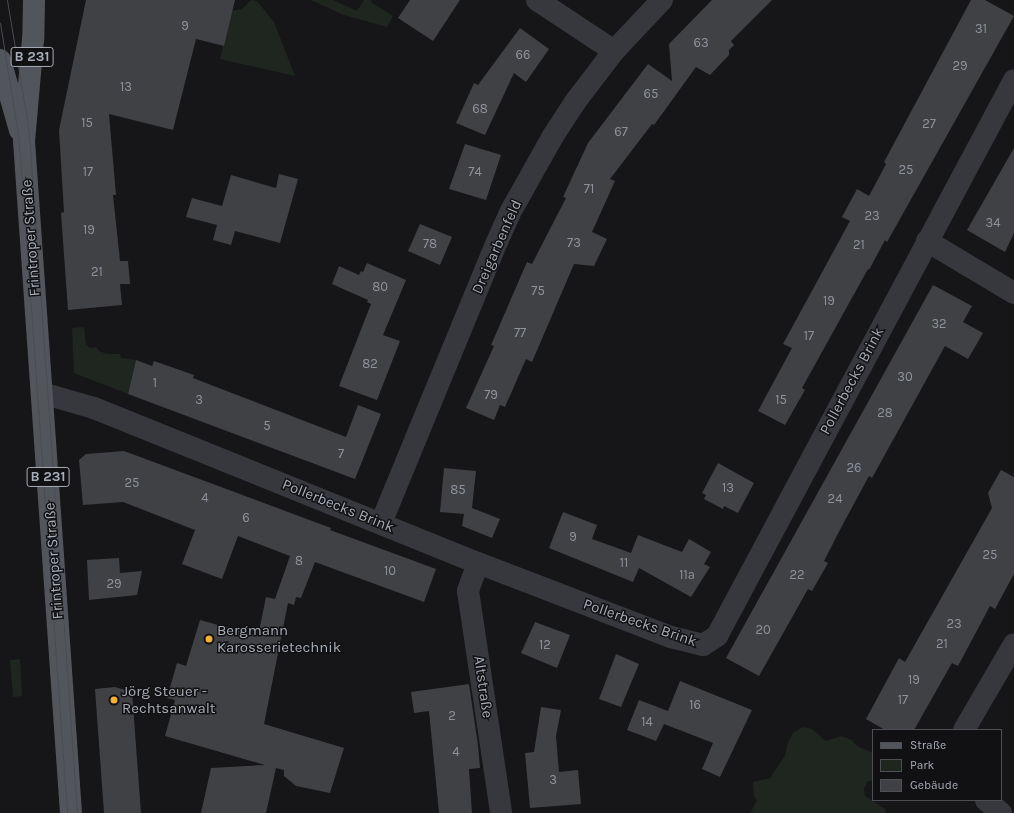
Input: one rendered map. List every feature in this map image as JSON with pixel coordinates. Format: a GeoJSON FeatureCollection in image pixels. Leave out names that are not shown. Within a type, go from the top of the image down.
{"type":"FeatureCollection","features":[{"type":"Feature","properties":{"kind":"main road","name":"Frintroper Straße"},"geometry":{"type":"LineString","coordinates":[[34,0],[33,39],[24,141],[71,813]]}},
{"type":"Feature","properties":{"kind":"main road","name":"Frintroper Straße"},"geometry":{"type":"LineString","coordinates":[[0,60],[24,141]]}},
{"type":"Feature","properties":{"kind":"street"},"geometry":{"type":"LineString","coordinates":[[537,0],[614,51]]}},
{"type":"Feature","properties":{"kind":"street","name":"Dreigarbenfeld"},"geometry":{"type":"LineString","coordinates":[[381,523],[512,209],[556,130],[575,102],[614,51],[662,0]]}},
{"type":"Feature","properties":{"kind":"street","name":"Pollerbecks Brink"},"geometry":{"type":"LineString","coordinates":[[42,393],[94,408],[478,563],[671,636],[703,645],[711,641],[722,627],[1014,80]]}},
{"type":"Feature","properties":{"kind":"street"},"geometry":{"type":"LineString","coordinates":[[927,241],[1014,293]]}},
{"type":"Feature","properties":{"kind":"street","name":"Altstraße"},"geometry":{"type":"LineString","coordinates":[[478,563],[468,591],[501,813]]}},
{"type":"Feature","properties":{"kind":"street"},"geometry":{"type":"LineString","coordinates":[[965,729],[1014,644]]}},
{"type":"Feature","properties":{"kind":"street"},"geometry":{"type":"LineString","coordinates":[[987,801],[1001,813]]}},
{"type":"Feature","properties":{"kind":"green space"},"geometry":{"type":"Polygon","coordinates":[[[251,0],[257,1],[274,22],[295,76],[220,59],[231,11],[242,9],[251,0]]]}},
{"type":"Feature","properties":{"kind":"green space"},"geometry":{"type":"Polygon","coordinates":[[[311,0],[333,0],[357,11],[364,0],[372,0],[371,2],[393,16],[387,27],[344,15],[311,0]]]}},
{"type":"Feature","properties":{"kind":"green space"},"geometry":{"type":"Polygon","coordinates":[[[84,327],[86,344],[90,348],[96,347],[99,351],[107,354],[120,354],[121,358],[136,360],[128,394],[74,373],[72,328],[84,327]]]}},
{"type":"Feature","properties":{"kind":"green space"},"geometry":{"type":"Polygon","coordinates":[[[20,659],[22,696],[13,697],[10,660],[20,659]]]}},
{"type":"Feature","properties":{"kind":"green space"},"geometry":{"type":"Polygon","coordinates":[[[803,727],[812,729],[826,741],[841,736],[852,740],[857,746],[872,753],[872,780],[867,782],[864,789],[865,796],[885,809],[886,813],[750,813],[757,801],[754,796],[753,782],[770,778],[785,756],[787,745],[793,733],[803,727]]]}},
{"type":"Feature","properties":{"kind":"building"},"geometry":{"type":"Polygon","coordinates":[[[86,0],[235,0],[224,46],[196,39],[173,130],[109,114],[116,195],[113,195],[120,261],[128,261],[130,284],[120,284],[122,305],[68,310],[61,213],[64,212],[59,130],[86,0]]]}},
{"type":"Feature","properties":{"kind":"building"},"geometry":{"type":"Polygon","coordinates":[[[410,0],[460,0],[433,41],[398,18],[410,0]]]}},
{"type":"Feature","properties":{"kind":"building"},"geometry":{"type":"Polygon","coordinates":[[[712,0],[772,0],[731,41],[734,45],[729,50],[729,55],[710,75],[696,67],[654,125],[652,124],[610,179],[615,181],[592,232],[607,239],[594,266],[574,264],[532,362],[526,359],[505,407],[500,405],[494,420],[466,408],[494,346],[491,345],[527,262],[532,264],[566,198],[563,197],[588,143],[648,64],[672,81],[669,44],[712,0]]]}},
{"type":"Feature","properties":{"kind":"building"},"geometry":{"type":"Polygon","coordinates":[[[971,0],[985,0],[1014,16],[887,242],[885,240],[869,270],[868,269],[802,388],[805,390],[785,425],[758,411],[792,348],[783,344],[850,221],[842,217],[857,189],[869,196],[886,164],[884,162],[971,0]]]}},
{"type":"Feature","properties":{"kind":"building"},"geometry":{"type":"Polygon","coordinates":[[[520,28],[549,49],[526,82],[514,73],[485,135],[456,123],[474,83],[478,85],[520,28]]]}},
{"type":"Feature","properties":{"kind":"building"},"geometry":{"type":"Polygon","coordinates":[[[465,144],[501,155],[486,200],[449,189],[465,144]]]}},
{"type":"Feature","properties":{"kind":"building"},"geometry":{"type":"Polygon","coordinates":[[[1014,148],[1014,233],[1005,252],[967,230],[1014,148]]]}},
{"type":"Feature","properties":{"kind":"building"},"geometry":{"type":"Polygon","coordinates":[[[279,174],[298,179],[280,243],[235,231],[231,245],[213,240],[217,225],[186,217],[192,198],[222,206],[231,175],[276,188],[279,174]]]}},
{"type":"Feature","properties":{"kind":"building"},"geometry":{"type":"Polygon","coordinates":[[[420,224],[452,237],[440,265],[408,251],[420,224]]]}},
{"type":"Feature","properties":{"kind":"building"},"geometry":{"type":"Polygon","coordinates":[[[367,263],[406,280],[383,335],[400,341],[377,400],[339,386],[371,304],[367,302],[368,300],[332,284],[339,266],[359,275],[361,271],[363,272],[367,263]]]}},
{"type":"Feature","properties":{"kind":"building"},"geometry":{"type":"Polygon","coordinates":[[[933,285],[972,306],[963,322],[983,333],[968,359],[945,346],[872,478],[869,476],[843,524],[824,561],[828,563],[812,591],[808,589],[759,676],[726,658],[933,285]]]}},
{"type":"Feature","properties":{"kind":"building"},"geometry":{"type":"Polygon","coordinates":[[[136,360],[152,366],[154,361],[194,375],[193,378],[346,437],[358,405],[381,414],[355,479],[128,394],[136,360]]]}},
{"type":"Feature","properties":{"kind":"building"},"geometry":{"type":"Polygon","coordinates":[[[124,451],[331,528],[330,530],[436,569],[424,602],[315,562],[301,598],[296,597],[294,605],[288,603],[264,724],[344,748],[330,793],[296,786],[284,776],[284,770],[276,768],[266,813],[201,813],[211,768],[265,765],[165,736],[175,700],[167,698],[177,663],[186,666],[200,620],[258,636],[266,597],[275,599],[290,556],[238,536],[222,579],[182,564],[195,530],[123,502],[83,505],[79,460],[86,454],[124,451]]]}},
{"type":"Feature","properties":{"kind":"building"},"geometry":{"type":"Polygon","coordinates":[[[718,463],[754,483],[738,513],[724,506],[723,509],[704,499],[706,495],[702,493],[718,463]]]}},
{"type":"Feature","properties":{"kind":"building"},"geometry":{"type":"Polygon","coordinates":[[[444,468],[476,471],[472,508],[500,519],[492,538],[462,526],[464,514],[440,512],[444,468]]]}},
{"type":"Feature","properties":{"kind":"building"},"geometry":{"type":"Polygon","coordinates":[[[1001,470],[1014,477],[1014,574],[995,609],[990,606],[958,666],[952,663],[915,729],[883,729],[866,719],[899,658],[905,662],[992,508],[988,493],[1001,470]]]}},
{"type":"Feature","properties":{"kind":"building"},"geometry":{"type":"Polygon","coordinates":[[[563,512],[597,525],[592,539],[631,553],[638,535],[682,552],[689,539],[711,552],[704,564],[710,567],[691,597],[639,568],[633,582],[549,548],[563,512]]]}},
{"type":"Feature","properties":{"kind":"building"},"geometry":{"type":"Polygon","coordinates":[[[119,558],[120,573],[142,571],[137,595],[89,600],[87,560],[119,558]]]}},
{"type":"Feature","properties":{"kind":"building"},"geometry":{"type":"Polygon","coordinates":[[[535,622],[570,635],[557,668],[521,653],[535,622]]]}},
{"type":"Feature","properties":{"kind":"building"},"geometry":{"type":"Polygon","coordinates":[[[616,654],[639,664],[621,707],[599,699],[616,654]]]}},
{"type":"Feature","properties":{"kind":"building"},"geometry":{"type":"Polygon","coordinates":[[[680,681],[752,710],[720,777],[702,769],[713,743],[664,724],[656,741],[627,730],[639,700],[668,711],[680,681]]]}},
{"type":"Feature","properties":{"kind":"building"},"geometry":{"type":"Polygon","coordinates":[[[469,684],[480,768],[469,769],[472,813],[439,813],[429,711],[414,713],[411,692],[469,684]]]}},
{"type":"Feature","properties":{"kind":"building"},"geometry":{"type":"Polygon","coordinates":[[[115,687],[132,692],[141,813],[104,813],[95,689],[115,687]]]}},
{"type":"Feature","properties":{"kind":"building"},"geometry":{"type":"Polygon","coordinates":[[[541,707],[561,710],[556,736],[559,772],[578,770],[581,804],[530,808],[525,753],[534,752],[541,707]]]}},
{"type":"Feature","properties":{"kind":"tram line"},"geometry":{"type":"LineString","coordinates":[[7,0],[26,113],[30,147],[77,813]]}},
{"type":"Feature","properties":{"kind":"tram line"},"geometry":{"type":"LineString","coordinates":[[0,23],[17,128],[21,167],[67,813]]}},
{"type":"Feature","properties":{"kind":"place","name":"Bergmann Karosserietechnik"},"geometry":{"type":"Point","coordinates":[209,639]}},
{"type":"Feature","properties":{"kind":"place","name":"Jörg Steuer - Rechtsanwalt"},"geometry":{"type":"Point","coordinates":[114,700]}}]}
